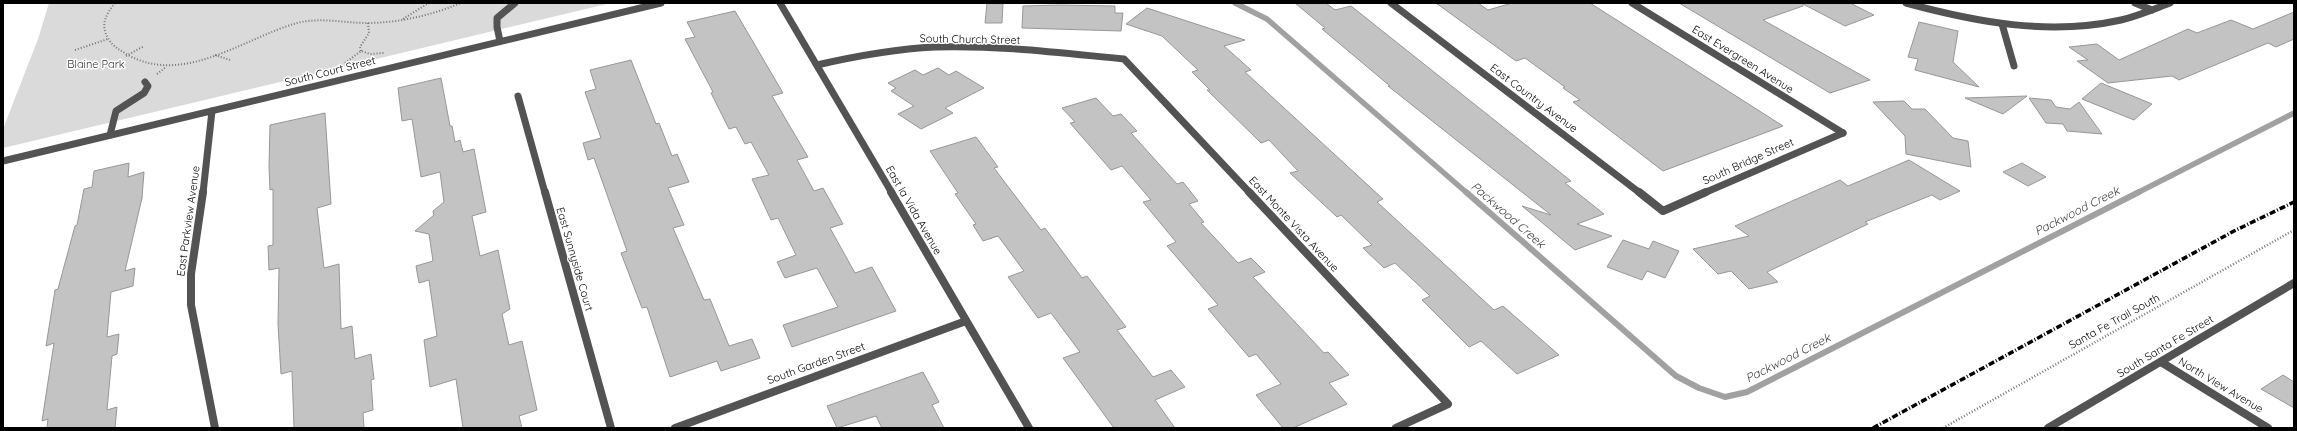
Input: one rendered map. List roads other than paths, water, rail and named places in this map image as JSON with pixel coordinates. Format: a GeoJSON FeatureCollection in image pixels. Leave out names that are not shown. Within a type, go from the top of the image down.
{"type":"FeatureCollection","features":[{"type":"Feature","properties":{"kind":"street"},"geometry":{"type":"LineString","coordinates":[[500,41],[495,23],[498,16],[515,3]]}},
{"type":"Feature","properties":{"kind":"street","name":"South Court Street"},"geometry":{"type":"LineString","coordinates":[[3,161],[661,3]]}},
{"type":"Feature","properties":{"kind":"street","name":"East la Vida Avenue"},"geometry":{"type":"LineString","coordinates":[[780,3],[1029,428]]}},
{"type":"Feature","properties":{"kind":"street","name":"East Country Avenue"},"geometry":{"type":"LineString","coordinates":[[1391,3],[1664,211]]}},
{"type":"Feature","properties":{"kind":"street","name":"East Evergreen Avenue"},"geometry":{"type":"LineString","coordinates":[[1632,3],[1843,133]]}},
{"type":"Feature","properties":{"kind":"street"},"geometry":{"type":"LineString","coordinates":[[1906,3],[1938,12],[2002,24],[2045,28],[2091,26],[2122,20],[2170,3]]}},
{"type":"Feature","properties":{"kind":"street"},"geometry":{"type":"LineString","coordinates":[[2135,3],[2152,10]]}},
{"type":"Feature","properties":{"kind":"street"},"geometry":{"type":"LineString","coordinates":[[2002,24],[2014,66]]}},
{"type":"Feature","properties":{"kind":"street","name":"South Church Street"},"geometry":{"type":"LineString","coordinates":[[817,65],[876,53],[952,47],[999,48],[1124,59]]}},
{"type":"Feature","properties":{"kind":"street","name":"East Monte Vista Avenue"},"geometry":{"type":"LineString","coordinates":[[1124,59],[1448,404],[1396,428]]}},
{"type":"Feature","properties":{"kind":"street"},"geometry":{"type":"LineString","coordinates":[[110,136],[116,111],[144,93],[148,86],[145,82]]}},
{"type":"Feature","properties":{"kind":"street","name":"East Sunnyside Court"},"geometry":{"type":"LineString","coordinates":[[518,96],[611,428]]}},
{"type":"Feature","properties":{"kind":"street","name":"East Parkview Avenue"},"geometry":{"type":"LineString","coordinates":[[212,111],[204,186],[196,229],[191,274],[191,305],[215,428]]}},
{"type":"Feature","properties":{"kind":"street","name":"South Bridge Street"},"geometry":{"type":"LineString","coordinates":[[1664,211],[1843,133]]}},
{"type":"Feature","properties":{"kind":"street","name":"South Santa Fe Street"},"geometry":{"type":"LineString","coordinates":[[2048,428],[2294,283]]}},
{"type":"Feature","properties":{"kind":"street","name":"South Garden Street"},"geometry":{"type":"LineString","coordinates":[[675,428],[966,321]]}},
{"type":"Feature","properties":{"kind":"street","name":"North View Avenue"},"geometry":{"type":"LineString","coordinates":[[2161,362],[2268,428]]}},
{"type":"Feature","properties":{"kind":"waterway","name":"Packwood Creek"},"geometry":{"type":"LineString","coordinates":[[1235,3],[1267,19],[1467,193]]}},
{"type":"Feature","properties":{"kind":"waterway","name":"Packwood Creek"},"geometry":{"type":"LineString","coordinates":[[2137,193],[2294,113]]}},
{"type":"Feature","properties":{"kind":"waterway","name":"Packwood Creek"},"geometry":{"type":"LineString","coordinates":[[1466,192],[1676,376],[1699,388],[1725,397],[1747,392],[2139,192]]}},
{"type":"Feature","properties":{"kind":"railway"},"geometry":{"type":"LineString","coordinates":[[1873,428],[2234,231],[2294,202]]}},
{"type":"Feature","properties":{"kind":"park label","name":"Blaine Park"},"geometry":{"type":"Point","coordinates":[96,64]}}]}
